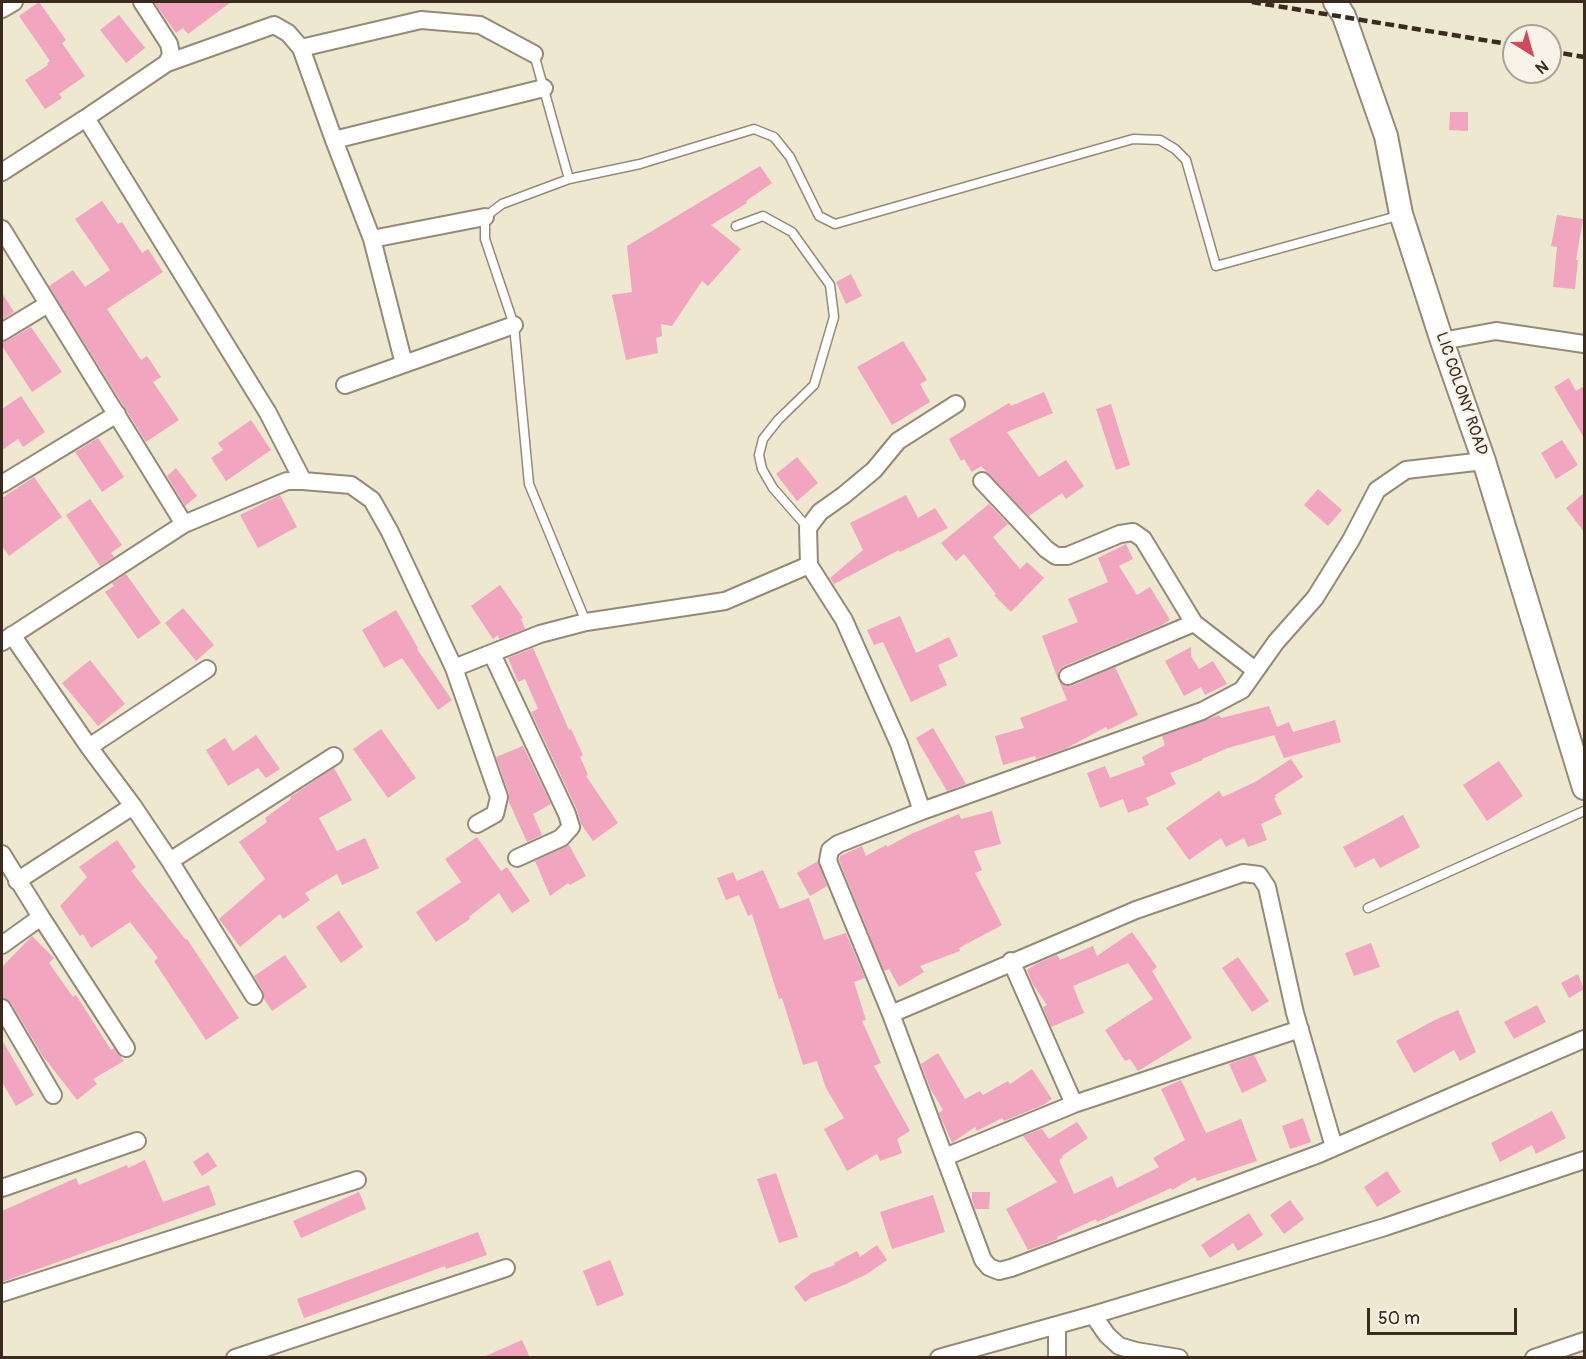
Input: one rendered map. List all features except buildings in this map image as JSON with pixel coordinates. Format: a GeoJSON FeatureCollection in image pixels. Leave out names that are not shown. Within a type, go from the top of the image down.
{"type":"FeatureCollection","features":[{"type":"Feature","properties":{"kind":"main road","name":"LIC COLONY ROAD"},"geometry":{"type":"LineString","coordinates":[[1335,2],[1344,16],[1386,136],[1401,214],[1484,461],[1584,788]]}},
{"type":"Feature","properties":{"kind":"street"},"geometry":{"type":"LineString","coordinates":[[2,9],[14,2]]}},
{"type":"Feature","properties":{"kind":"street"},"geometry":{"type":"LineString","coordinates":[[142,2],[169,44],[171,54],[166,63]]}},
{"type":"Feature","properties":{"kind":"street"},"geometry":{"type":"LineString","coordinates":[[301,48],[421,20],[480,25],[534,54]]}},
{"type":"Feature","properties":{"kind":"street"},"geometry":{"type":"LineString","coordinates":[[2,172],[166,63],[274,25],[288,33],[301,48],[372,239],[404,364]]}},
{"type":"Feature","properties":{"kind":"street"},"geometry":{"type":"LineString","coordinates":[[334,140],[544,88]]}},
{"type":"Feature","properties":{"kind":"street"},"geometry":{"type":"LineString","coordinates":[[86,118],[268,413],[303,481]]}},
{"type":"Feature","properties":{"kind":"street"},"geometry":{"type":"LineString","coordinates":[[372,239],[485,217]]}},
{"type":"Feature","properties":{"kind":"street"},"geometry":{"type":"LineString","coordinates":[[2,229],[184,524]]}},
{"type":"Feature","properties":{"kind":"street"},"geometry":{"type":"LineString","coordinates":[[2,332],[48,304]]}},
{"type":"Feature","properties":{"kind":"street"},"geometry":{"type":"LineString","coordinates":[[345,385],[514,325]]}},
{"type":"Feature","properties":{"kind":"street"},"geometry":{"type":"LineString","coordinates":[[1442,341],[1496,331],[1584,344]]}},
{"type":"Feature","properties":{"kind":"street"},"geometry":{"type":"LineString","coordinates":[[922,811],[898,744],[844,620],[809,565],[808,528],[820,512],[874,470],[897,441],[956,404]]}},
{"type":"Feature","properties":{"kind":"street"},"geometry":{"type":"LineString","coordinates":[[2,484],[117,414]]}},
{"type":"Feature","properties":{"kind":"street"},"geometry":{"type":"LineString","coordinates":[[1484,461],[1406,470],[1377,489],[1351,540],[1315,598],[1276,642],[1242,690],[1202,711],[922,811],[838,844],[830,850],[828,861],[891,1014],[983,1260],[989,1267],[999,1271],[1334,1147],[1584,1039]]}},
{"type":"Feature","properties":{"kind":"street"},"geometry":{"type":"LineString","coordinates":[[254,996],[134,806],[7,639],[184,524],[287,481],[351,485],[372,500],[390,532],[454,668],[499,797],[495,814],[477,824]]}},
{"type":"Feature","properties":{"kind":"street"},"geometry":{"type":"LineString","coordinates":[[982,482],[1046,549],[1056,556],[1067,556],[1120,534],[1133,532],[1143,540],[1194,623],[1255,670]]}},
{"type":"Feature","properties":{"kind":"street"},"geometry":{"type":"LineString","coordinates":[[454,668],[540,634],[586,622],[725,601],[809,565]]}},
{"type":"Feature","properties":{"kind":"street"},"geometry":{"type":"LineString","coordinates":[[1068,676],[1194,623]]}},
{"type":"Feature","properties":{"kind":"street"},"geometry":{"type":"LineString","coordinates":[[492,654],[571,827],[561,838],[517,858]]}},
{"type":"Feature","properties":{"kind":"street"},"geometry":{"type":"LineString","coordinates":[[89,747],[207,669]]}},
{"type":"Feature","properties":{"kind":"street"},"geometry":{"type":"LineString","coordinates":[[170,861],[333,756]]}},
{"type":"Feature","properties":{"kind":"street"},"geometry":{"type":"LineString","coordinates":[[18,881],[134,806]]}},
{"type":"Feature","properties":{"kind":"street"},"geometry":{"type":"LineString","coordinates":[[2,854],[126,1048]]}},
{"type":"Feature","properties":{"kind":"street"},"geometry":{"type":"LineString","coordinates":[[891,1014],[1011,961],[1136,910],[1243,873],[1259,875],[1267,887],[1300,1029],[1334,1147]]}},
{"type":"Feature","properties":{"kind":"street"},"geometry":{"type":"LineString","coordinates":[[2,945],[41,917]]}},
{"type":"Feature","properties":{"kind":"street"},"geometry":{"type":"LineString","coordinates":[[1011,961],[1074,1104]]}},
{"type":"Feature","properties":{"kind":"street"},"geometry":{"type":"LineString","coordinates":[[2,1008],[53,1095]]}},
{"type":"Feature","properties":{"kind":"street"},"geometry":{"type":"LineString","coordinates":[[945,1156],[1074,1104],[1300,1029]]}},
{"type":"Feature","properties":{"kind":"street"},"geometry":{"type":"LineString","coordinates":[[2,1188],[136,1141]]}},
{"type":"Feature","properties":{"kind":"street"},"geometry":{"type":"LineString","coordinates":[[939,1358],[1093,1315],[1385,1227],[1584,1160]]}},
{"type":"Feature","properties":{"kind":"street"},"geometry":{"type":"LineString","coordinates":[[2,1293],[357,1180]]}},
{"type":"Feature","properties":{"kind":"street"},"geometry":{"type":"LineString","coordinates":[[235,1358],[506,1268]]}},
{"type":"Feature","properties":{"kind":"street"},"geometry":{"type":"LineString","coordinates":[[1093,1315],[1107,1335],[1119,1346],[1136,1352],[1179,1358]]}},
{"type":"Feature","properties":{"kind":"street"},"geometry":{"type":"LineString","coordinates":[[1057,1325],[1057,1358]]}},
{"type":"Feature","properties":{"kind":"street"},"geometry":{"type":"LineString","coordinates":[[1534,1358],[1584,1341]]}},
{"type":"Feature","properties":{"kind":"lane"},"geometry":{"type":"LineString","coordinates":[[534,54],[569,179]]}},
{"type":"Feature","properties":{"kind":"lane"},"geometry":{"type":"LineString","coordinates":[[586,622],[529,484],[514,325],[485,239],[485,217],[502,204],[569,179],[640,164],[754,129],[774,137],[790,157],[819,216],[835,224],[1133,139],[1160,140],[1175,149],[1186,160],[1216,266],[1401,214]]}},
{"type":"Feature","properties":{"kind":"lane"},"geometry":{"type":"LineString","coordinates":[[736,226],[763,216],[792,232],[830,285],[834,317],[814,385],[773,426],[763,439],[759,455],[762,469],[773,488],[808,528]]}},
{"type":"Feature","properties":{"kind":"lane"},"geometry":{"type":"LineString","coordinates":[[1368,908],[1584,811]]}},
{"type":"Feature","properties":{"kind":"railway"},"geometry":{"type":"LineString","coordinates":[[1252,2],[1502,43]]}},
{"type":"Feature","properties":{"kind":"railway"},"geometry":{"type":"LineString","coordinates":[[1562,53],[1584,57]]}}]}
